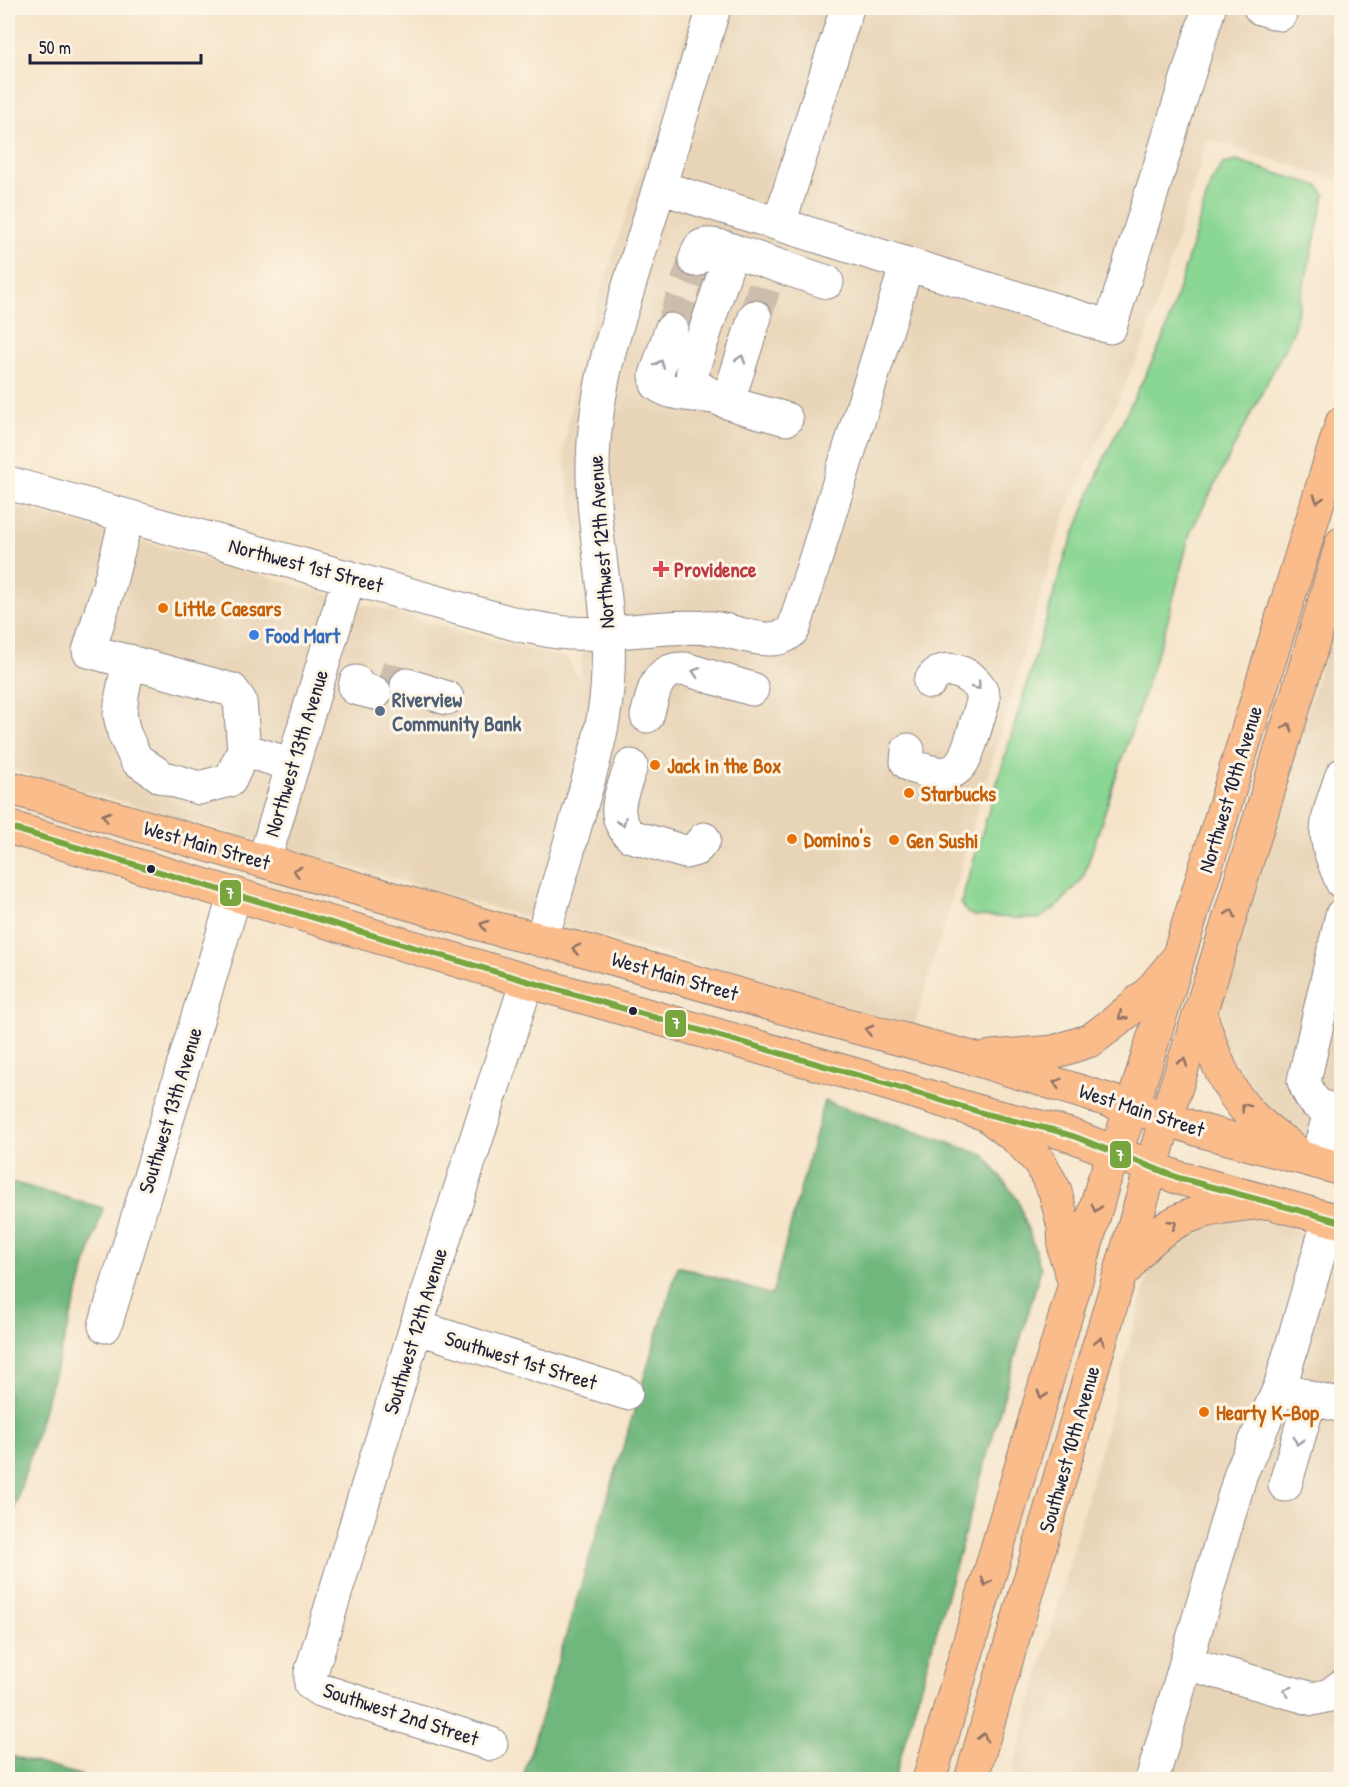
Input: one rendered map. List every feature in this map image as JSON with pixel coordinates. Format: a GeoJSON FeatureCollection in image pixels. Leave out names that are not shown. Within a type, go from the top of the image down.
{"type":"FeatureCollection","features":[{"type":"Feature","properties":{"kind":"main road","name":"Northwest 10th Avenue"},"geometry":{"type":"LineString","coordinates":[[1115,1152],[1132,1108],[1341,423]]}},
{"type":"Feature","properties":{"kind":"main road","name":"Northwest 10th Avenue"},"geometry":{"type":"LineString","coordinates":[[1166,1118],[1295,703],[1341,543]]}},
{"type":"Feature","properties":{"kind":"main road","name":"West Main Street"},"geometry":{"type":"LineString","coordinates":[[8,787],[475,923],[972,1058],[1199,1130],[1320,1163]]}},
{"type":"Feature","properties":{"kind":"main road","name":"West Main Street"},"geometry":{"type":"LineString","coordinates":[[8,827],[527,981],[986,1114],[1053,1130],[1179,1178],[1335,1220]]}},
{"type":"Feature","properties":{"kind":"main road"},"geometry":{"type":"LineString","coordinates":[[972,1058],[1054,1052],[1091,1040],[1149,993],[1177,959]]}},
{"type":"Feature","properties":{"kind":"main road"},"geometry":{"type":"LineString","coordinates":[[1200,1013],[1213,1056],[1229,1087],[1252,1116],[1320,1163]]}},
{"type":"Feature","properties":{"kind":"main road"},"geometry":{"type":"LineString","coordinates":[[986,1114],[1039,1161],[1050,1181],[1055,1191],[1064,1227],[1065,1253],[1075,1284]]}},
{"type":"Feature","properties":{"kind":"main road","name":"Southwest 10th Avenue"},"geometry":{"type":"LineString","coordinates":[[971,1779],[1166,1118]]}},
{"type":"Feature","properties":{"kind":"main road","name":"Southwest 10th Avenue"},"geometry":{"type":"LineString","coordinates":[[929,1779],[1103,1183],[1115,1152]]}},
{"type":"Feature","properties":{"kind":"main road"},"geometry":{"type":"LineString","coordinates":[[1118,1280],[1135,1255],[1159,1233],[1188,1216],[1229,1205],[1268,1202]]}},
{"type":"Feature","properties":{"kind":"street","name":"Northwest 12th Avenue"},"geometry":{"type":"LineString","coordinates":[[541,940],[599,742],[607,704],[608,633],[594,502],[593,468],[600,386],[714,8]]}},
{"type":"Feature","properties":{"kind":"street"},"geometry":{"type":"LineString","coordinates":[[779,224],[847,8]]}},
{"type":"Feature","properties":{"kind":"street"},"geometry":{"type":"LineString","coordinates":[[659,187],[1110,327],[1209,8]]}},
{"type":"Feature","properties":{"kind":"street"},"geometry":{"type":"LineString","coordinates":[[695,260],[699,248],[704,244],[712,244],[758,280],[827,282]]}},
{"type":"Feature","properties":{"kind":"street"},"geometry":{"type":"LineString","coordinates":[[758,280],[735,253],[729,260],[693,368],[692,382],[701,390],[720,399],[786,419]]}},
{"type":"Feature","properties":{"kind":"street","name":"Northwest 1st Street"},"geometry":{"type":"LineString","coordinates":[[8,484],[523,626],[568,633],[608,633],[687,627],[730,631],[766,640],[783,638],[794,628],[800,610],[907,264]]}},
{"type":"Feature","properties":{"kind":"street"},"geometry":{"type":"LineString","coordinates":[[720,399],[758,280]]}},
{"type":"Feature","properties":{"kind":"street"},"geometry":{"type":"LineString","coordinates":[[671,330],[656,375],[657,384],[674,393],[720,399]]}},
{"type":"Feature","properties":{"kind":"street"},"geometry":{"type":"LineString","coordinates":[[127,516],[89,651],[129,661],[232,690],[240,701],[244,750],[230,780],[199,788],[162,777],[136,759],[124,733],[120,716],[129,661]]}},
{"type":"Feature","properties":{"kind":"street","name":"Northwest 13th Avenue"},"geometry":{"type":"LineString","coordinates":[[264,861],[349,577]]}},
{"type":"Feature","properties":{"kind":"street"},"geometry":{"type":"LineString","coordinates":[[704,839],[696,849],[685,852],[631,836],[619,822],[618,813],[657,683],[669,671],[685,669],[752,689]]}},
{"type":"Feature","properties":{"kind":"street"},"geometry":{"type":"LineString","coordinates":[[908,750],[907,762],[910,766],[936,773],[943,774],[956,770],[965,760],[983,702],[982,691],[968,676],[947,670],[939,671],[930,682]]}},
{"type":"Feature","properties":{"kind":"street"},"geometry":{"type":"LineString","coordinates":[[380,685],[444,706]]}},
{"type":"Feature","properties":{"kind":"street"},"geometry":{"type":"LineString","coordinates":[[244,750],[293,765]]}},
{"type":"Feature","properties":{"kind":"street"},"geometry":{"type":"LineString","coordinates":[[1341,775],[1329,817],[1327,833],[1329,848],[1341,882]]}},
{"type":"Feature","properties":{"kind":"street","name":"Southwest 13th Avenue"},"geometry":{"type":"LineString","coordinates":[[105,1326],[235,894]]}},
{"type":"Feature","properties":{"kind":"street"},"geometry":{"type":"LineString","coordinates":[[1320,1163],[1336,1112],[1317,1106],[1309,1097],[1304,1081],[1341,915]]}},
{"type":"Feature","properties":{"kind":"street","name":"Southwest 12th Avenue"},"geometry":{"type":"LineString","coordinates":[[310,1684],[311,1674],[416,1327],[527,981]]}},
{"type":"Feature","properties":{"kind":"street"},"geometry":{"type":"LineString","coordinates":[[1152,1779],[1241,1473],[1280,1387],[1335,1220]]}},
{"type":"Feature","properties":{"kind":"street","name":"Southwest 1st Street"},"geometry":{"type":"LineString","coordinates":[[416,1327],[626,1393]]}},
{"type":"Feature","properties":{"kind":"street"},"geometry":{"type":"LineString","coordinates":[[1280,1387],[1341,1406]]}},
{"type":"Feature","properties":{"kind":"street"},"geometry":{"type":"LineString","coordinates":[[1285,1485],[1310,1398]]}},
{"type":"Feature","properties":{"kind":"street"},"geometry":{"type":"LineString","coordinates":[[1186,1663],[1313,1699],[1330,1695],[1341,1686]]}},
{"type":"Feature","properties":{"kind":"street","name":"Southwest 2nd Street"},"geometry":{"type":"LineString","coordinates":[[310,1684],[320,1690],[491,1744]]}},
{"type":"Feature","properties":{"kind":"shaded area"},"geometry":{"type":"Polygon","coordinates":[[[694,8],[1341,8],[1341,181],[1208,139],[1145,342],[1065,513],[914,1027],[602,936],[516,914],[8,769],[8,504],[529,650],[566,657],[580,680],[587,594],[563,451],[581,353],[694,8]]]}},
{"type":"Feature","properties":{"kind":"shaded area"},"geometry":{"type":"Polygon","coordinates":[[[1341,599],[1341,1152],[1230,1119],[1205,1050],[1341,599]]]}},
{"type":"Feature","properties":{"kind":"shaded area"},"geometry":{"type":"Polygon","coordinates":[[[1229,1211],[1341,1242],[1341,1779],[1010,1780],[1150,1267],[1165,1242],[1229,1211]]]}},
{"type":"Feature","properties":{"kind":"green space"},"geometry":{"type":"Polygon","coordinates":[[[1236,161],[1318,186],[1325,195],[1293,332],[1190,533],[1167,623],[1083,878],[1058,906],[1039,919],[975,916],[967,913],[961,903],[1065,557],[1103,461],[1164,337],[1211,182],[1223,164],[1236,161]]]}},
{"type":"Feature","properties":{"kind":"green space"},"geometry":{"type":"Polygon","coordinates":[[[824,1101],[984,1155],[1018,1200],[1041,1268],[894,1779],[522,1780],[678,1266],[772,1295],[824,1101]]]}},
{"type":"Feature","properties":{"kind":"green space"},"geometry":{"type":"Polygon","coordinates":[[[8,1181],[103,1208],[8,1531],[8,1181]]]}},
{"type":"Feature","properties":{"kind":"green space"},"geometry":{"type":"Polygon","coordinates":[[[8,1755],[94,1779],[8,1779],[8,1755]]]}},
{"type":"Feature","properties":{"kind":"tunnel"},"geometry":{"type":"LineString","coordinates":[[671,330],[695,260]]}},
{"type":"Feature","properties":{"kind":"tunnel"},"geometry":{"type":"LineString","coordinates":[[755,317],[764,288]]}},
{"type":"Feature","properties":{"kind":"tunnel"},"geometry":{"type":"LineString","coordinates":[[379,677],[407,685]]}},
{"type":"Feature","properties":{"kind":"transit line","name":"7"},"geometry":{"type":"LineString","coordinates":[[8,827],[527,981],[986,1114],[1053,1130],[1179,1178],[1342,1222]]}},
{"type":"Feature","properties":{"kind":"place","name":"Providence"},"geometry":{"type":"Point","coordinates":[661,569]}},
{"type":"Feature","properties":{"kind":"place","name":"Little Caesars"},"geometry":{"type":"Point","coordinates":[163,608]}},
{"type":"Feature","properties":{"kind":"place","name":"Food Mart"},"geometry":{"type":"Point","coordinates":[254,635]}},
{"type":"Feature","properties":{"kind":"place","name":"Riverview Community Bank"},"geometry":{"type":"Point","coordinates":[380,711]}},
{"type":"Feature","properties":{"kind":"place","name":"Jack in the Box"},"geometry":{"type":"Point","coordinates":[655,765]}},
{"type":"Feature","properties":{"kind":"place","name":"Starbucks"},"geometry":{"type":"Point","coordinates":[909,793]}},
{"type":"Feature","properties":{"kind":"place","name":"Domino's"},"geometry":{"type":"Point","coordinates":[792,839]}},
{"type":"Feature","properties":{"kind":"place","name":"Gen Sushi"},"geometry":{"type":"Point","coordinates":[894,840]}},
{"type":"Feature","properties":{"kind":"place","name":"Hearty K-Bop"},"geometry":{"type":"Point","coordinates":[1204,1412]}}]}
